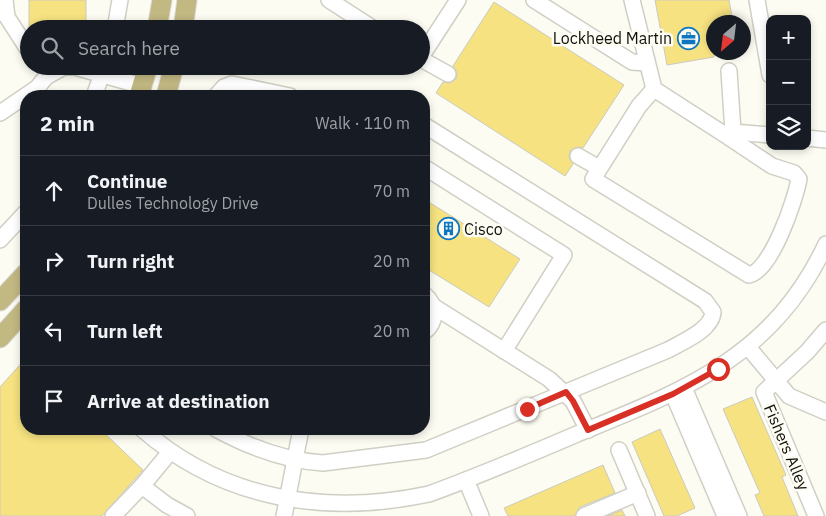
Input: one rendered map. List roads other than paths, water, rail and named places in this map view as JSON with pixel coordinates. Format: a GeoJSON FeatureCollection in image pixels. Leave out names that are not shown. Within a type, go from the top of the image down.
{"type":"FeatureCollection","features":[{"type":"Feature","properties":{"kind":"main road"},"geometry":{"type":"LineString","coordinates":[[159,20],[162,0]]}},
{"type":"Feature","properties":{"kind":"main road"},"geometry":{"type":"LineString","coordinates":[[184,20],[187,0]]}},
{"type":"Feature","properties":{"kind":"main road"},"geometry":{"type":"LineString","coordinates":[[140,90],[145,75]]}},
{"type":"Feature","properties":{"kind":"main road"},"geometry":{"type":"LineString","coordinates":[[168,90],[172,75]]}},
{"type":"Feature","properties":{"kind":"main road"},"geometry":{"type":"LineString","coordinates":[[1,299],[20,279]]}},
{"type":"Feature","properties":{"kind":"main road"},"geometry":{"type":"LineString","coordinates":[[0,338],[20,319]]}},
{"type":"Feature","properties":{"kind":"street"},"geometry":{"type":"LineString","coordinates":[[5,0],[7,17],[20,37]]}},
{"type":"Feature","properties":{"kind":"street"},"geometry":{"type":"LineString","coordinates":[[117,20],[120,0]]}},
{"type":"Feature","properties":{"kind":"street"},"geometry":{"type":"LineString","coordinates":[[329,0],[360,20]]}},
{"type":"Feature","properties":{"kind":"street"},"geometry":{"type":"LineString","coordinates":[[430,44],[458,0]]}},
{"type":"Feature","properties":{"kind":"street"},"geometry":{"type":"LineString","coordinates":[[534,0],[632,62],[647,63]]}},
{"type":"Feature","properties":{"kind":"street"},"geometry":{"type":"LineString","coordinates":[[632,0],[654,89],[731,135],[772,166],[794,174],[799,179],[786,223],[761,267],[752,275],[744,274],[593,179],[638,106],[654,89]]}},
{"type":"Feature","properties":{"kind":"street"},"geometry":{"type":"LineString","coordinates":[[757,0],[767,60]]}},
{"type":"Feature","properties":{"kind":"street"},"geometry":{"type":"LineString","coordinates":[[430,63],[448,74]]}},
{"type":"Feature","properties":{"kind":"street"},"geometry":{"type":"LineString","coordinates":[[729,71],[731,135]]}},
{"type":"Feature","properties":{"kind":"street"},"geometry":{"type":"LineString","coordinates":[[34,90],[37,88],[41,75]]}},
{"type":"Feature","properties":{"kind":"street"},"geometry":{"type":"LineString","coordinates":[[96,90],[102,75]]}},
{"type":"Feature","properties":{"kind":"street"},"geometry":{"type":"LineString","coordinates":[[113,75],[138,90]]}},
{"type":"Feature","properties":{"kind":"street"},"geometry":{"type":"LineString","coordinates":[[221,90],[232,84],[261,90]]}},
{"type":"Feature","properties":{"kind":"street"},"geometry":{"type":"LineString","coordinates":[[0,113],[20,99]]}},
{"type":"Feature","properties":{"kind":"street"},"geometry":{"type":"LineString","coordinates":[[229,435],[252,446],[295,460],[324,463],[426,450],[668,350],[684,341],[709,322],[713,315],[711,308],[696,296],[430,129]]}},
{"type":"Feature","properties":{"kind":"street"},"geometry":{"type":"LineString","coordinates":[[731,135],[766,135]]}},
{"type":"Feature","properties":{"kind":"street"},"geometry":{"type":"LineString","coordinates":[[811,138],[826,140]]}},
{"type":"Feature","properties":{"kind":"street"},"geometry":{"type":"LineString","coordinates":[[578,156],[599,168]]}},
{"type":"Feature","properties":{"kind":"street"},"geometry":{"type":"LineString","coordinates":[[430,171],[564,255],[504,351]]}},
{"type":"Feature","properties":{"kind":"street"},"geometry":{"type":"LineString","coordinates":[[0,240],[20,218]]}},
{"type":"Feature","properties":{"kind":"street"},"geometry":{"type":"LineString","coordinates":[[149,435],[170,452],[196,469],[286,509],[372,505],[420,496],[466,480],[588,430],[679,391],[718,369],[748,347],[775,320],[796,295],[826,244]]}},
{"type":"Feature","properties":{"kind":"street"},"geometry":{"type":"LineString","coordinates":[[1,299],[20,312]]}},
{"type":"Feature","properties":{"kind":"street"},"geometry":{"type":"LineString","coordinates":[[430,301],[566,392],[573,401],[588,430]]}},
{"type":"Feature","properties":{"kind":"street"},"geometry":{"type":"LineString","coordinates":[[430,311],[432,322],[430,324]]}},
{"type":"Feature","properties":{"kind":"street"},"geometry":{"type":"LineString","coordinates":[[777,382],[808,352],[826,330]]}},
{"type":"Feature","properties":{"kind":"street"},"geometry":{"type":"LineString","coordinates":[[748,347],[777,382],[795,399],[826,412]]}},
{"type":"Feature","properties":{"kind":"street","name":"Fishers Alley"},"geometry":{"type":"LineString","coordinates":[[777,382],[764,392],[816,516]]}},
{"type":"Feature","properties":{"kind":"street"},"geometry":{"type":"LineString","coordinates":[[679,391],[725,516]]}},
{"type":"Feature","properties":{"kind":"street"},"geometry":{"type":"LineString","coordinates":[[679,391],[739,516]]}},
{"type":"Feature","properties":{"kind":"street"},"geometry":{"type":"LineString","coordinates":[[286,509],[299,435]]}},
{"type":"Feature","properties":{"kind":"street"},"geometry":{"type":"LineString","coordinates":[[619,450],[647,516]]}},
{"type":"Feature","properties":{"kind":"street"},"geometry":{"type":"LineString","coordinates":[[117,514],[170,452]]}},
{"type":"Feature","properties":{"kind":"street"},"geometry":{"type":"LineString","coordinates":[[466,480],[481,516]]}},
{"type":"Feature","properties":{"kind":"street"},"geometry":{"type":"LineString","coordinates":[[142,486],[167,505],[187,516]]}},
{"type":"Feature","properties":{"kind":"street"},"geometry":{"type":"LineString","coordinates":[[584,516],[638,493]]}},
{"type":"Feature","properties":{"kind":"place","name":"Lockheed Martin"},"geometry":{"type":"Point","coordinates":[688,38]}},
{"type":"Feature","properties":{"kind":"place","name":"Cisco"},"geometry":{"type":"Point","coordinates":[448,229]}}]}
